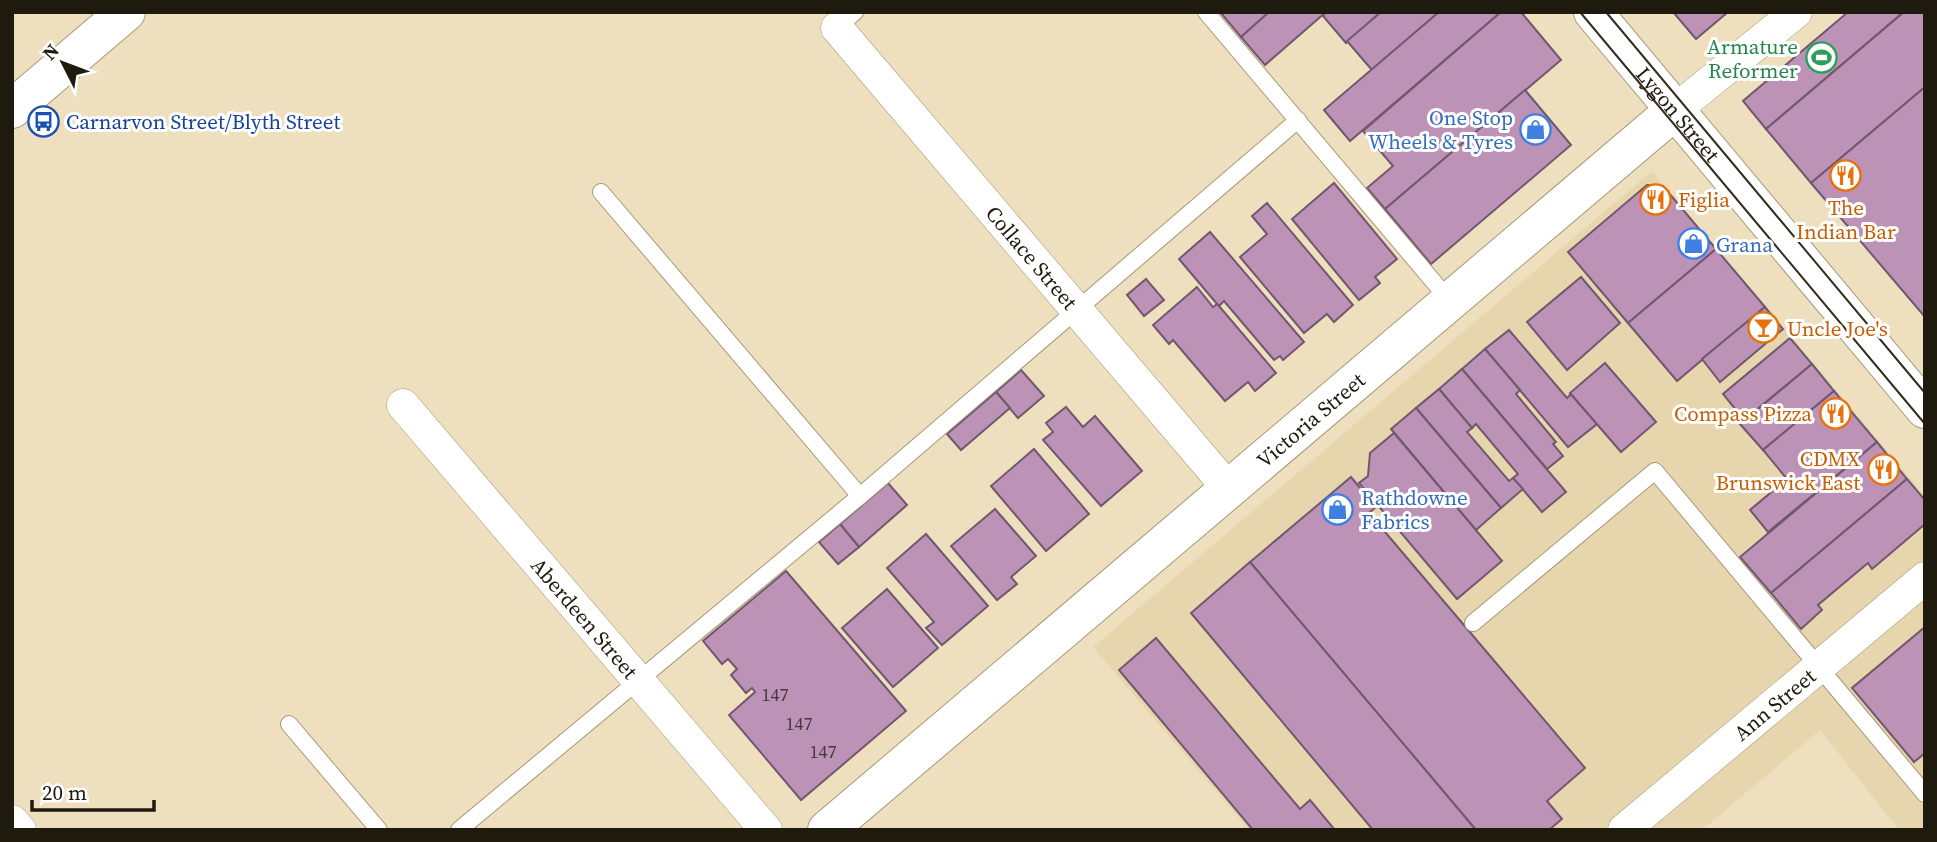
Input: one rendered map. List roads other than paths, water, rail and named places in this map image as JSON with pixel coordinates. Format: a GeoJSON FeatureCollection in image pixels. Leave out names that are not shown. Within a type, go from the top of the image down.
{"type":"FeatureCollection","features":[{"type":"Feature","properties":{"kind":"street"},"geometry":{"type":"LineString","coordinates":[[12,109],[126,12]]}},
{"type":"Feature","properties":{"kind":"street","name":"Lygon Street"},"geometry":{"type":"LineString","coordinates":[[1592,12],[1925,409]]}},
{"type":"Feature","properties":{"kind":"street","name":"Victoria Street"},"geometry":{"type":"LineString","coordinates":[[827,830],[1449,300],[1796,12]]}},
{"type":"Feature","properties":{"kind":"street","name":"Collace Street"},"geometry":{"type":"LineString","coordinates":[[846,20],[1079,309],[1228,488]]}},
{"type":"Feature","properties":{"kind":"street","name":"Aberdeen Street"},"geometry":{"type":"LineString","coordinates":[[403,405],[766,830]]}},
{"type":"Feature","properties":{"kind":"street","name":"Ann Street"},"geometry":{"type":"LineString","coordinates":[[1624,830],[1925,578]]}},
{"type":"Feature","properties":{"kind":"street"},"geometry":{"type":"LineString","coordinates":[[12,821],[20,830]]}},
{"type":"Feature","properties":{"kind":"lane"},"geometry":{"type":"LineString","coordinates":[[1206,12],[1449,300]]}},
{"type":"Feature","properties":{"kind":"lane"},"geometry":{"type":"LineString","coordinates":[[459,830],[860,496],[1298,120]]}},
{"type":"Feature","properties":{"kind":"lane"},"geometry":{"type":"LineString","coordinates":[[601,192],[860,496]]}},
{"type":"Feature","properties":{"kind":"lane"},"geometry":{"type":"LineString","coordinates":[[1472,624],[1655,471],[1925,794]]}},
{"type":"Feature","properties":{"kind":"lane"},"geometry":{"type":"LineString","coordinates":[[289,724],[379,830]]}},
{"type":"Feature","properties":{"kind":"tram line"},"geometry":{"type":"LineString","coordinates":[[1580,12],[1925,424]]}},
{"type":"Feature","properties":{"kind":"tram line"},"geometry":{"type":"LineString","coordinates":[[1606,12],[1925,393]]}},
{"type":"Feature","properties":{"kind":"place","name":"Armature Reformer"},"geometry":{"type":"Point","coordinates":[1821,58]}},
{"type":"Feature","properties":{"kind":"place","name":"Carnarvon Street/Blyth Street"},"geometry":{"type":"Point","coordinates":[43,121]}},
{"type":"Feature","properties":{"kind":"place","name":"One Stop Wheels & Tyres"},"geometry":{"type":"Point","coordinates":[1536,129]}},
{"type":"Feature","properties":{"kind":"place","name":"The Indian Bar"},"geometry":{"type":"Point","coordinates":[1846,175]}},
{"type":"Feature","properties":{"kind":"place","name":"Figlia"},"geometry":{"type":"Point","coordinates":[1655,199]}},
{"type":"Feature","properties":{"kind":"place","name":"Grana"},"geometry":{"type":"Point","coordinates":[1693,244]}},
{"type":"Feature","properties":{"kind":"place","name":"Uncle Joe's"},"geometry":{"type":"Point","coordinates":[1764,328]}},
{"type":"Feature","properties":{"kind":"place","name":"Compass Pizza"},"geometry":{"type":"Point","coordinates":[1835,413]}},
{"type":"Feature","properties":{"kind":"place","name":"CDMX Brunswick East"},"geometry":{"type":"Point","coordinates":[1883,470]}},
{"type":"Feature","properties":{"kind":"place","name":"Rathdowne Fabrics"},"geometry":{"type":"Point","coordinates":[1338,509]}}]}
